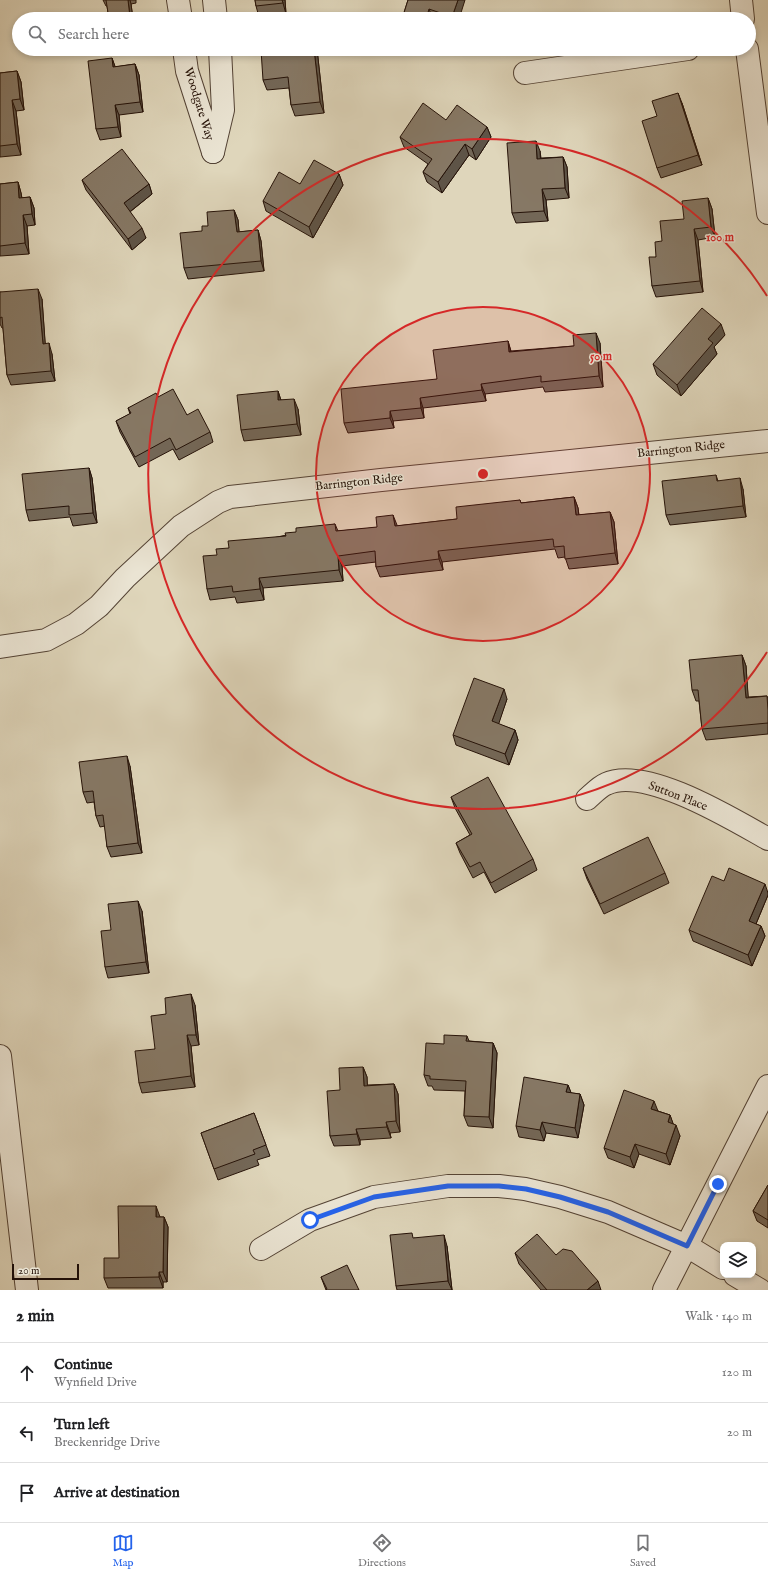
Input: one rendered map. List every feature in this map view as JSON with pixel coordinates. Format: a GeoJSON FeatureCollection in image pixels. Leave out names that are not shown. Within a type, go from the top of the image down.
{"type":"FeatureCollection","features":[{"type":"Feature","properties":{"kind":"street"},"geometry":{"type":"LineString","coordinates":[[178,0],[180,12]]}},
{"type":"Feature","properties":{"kind":"street"},"geometry":{"type":"LineString","coordinates":[[214,0],[215,12]]}},
{"type":"Feature","properties":{"kind":"street"},"geometry":{"type":"LineString","coordinates":[[741,0],[742,12]]}},
{"type":"Feature","properties":{"kind":"street","name":"Woodgate Way"},"geometry":{"type":"LineString","coordinates":[[185,56],[187,71],[213,152],[223,110],[220,56]]}},
{"type":"Feature","properties":{"kind":"street"},"geometry":{"type":"LineString","coordinates":[[525,73],[640,56]]}},
{"type":"Feature","properties":{"kind":"street"},"geometry":{"type":"LineString","coordinates":[[748,56],[768,214]]}},
{"type":"Feature","properties":{"kind":"street","name":"Barrington Ridge"},"geometry":{"type":"LineString","coordinates":[[0,647],[46,640],[76,624],[99,606],[125,578],[181,526],[218,502],[230,497],[381,480],[768,441]]}},
{"type":"Feature","properties":{"kind":"street","name":"Sutton Place"},"geometry":{"type":"LineString","coordinates":[[587,799],[607,783],[629,779],[662,787],[692,799],[768,839]]}},
{"type":"Feature","properties":{"kind":"street"},"geometry":{"type":"LineString","coordinates":[[0,1056],[27,1290]]}},
{"type":"Feature","properties":{"kind":"street"},"geometry":{"type":"LineString","coordinates":[[664,1290],[768,1086]]}},
{"type":"Feature","properties":{"kind":"street"},"geometry":{"type":"LineString","coordinates":[[261,1249],[310,1220],[374,1197],[448,1186],[499,1186],[526,1189],[560,1197],[608,1212],[687,1246],[720,1266]]}},
{"type":"Feature","properties":{"kind":"street"},"geometry":{"type":"LineString","coordinates":[[740,1278],[760,1290]]}},
{"type":"Feature","properties":{"kind":"building"},"geometry":{"type":"Polygon","coordinates":[[[106,0],[128,0],[129,12],[108,12],[106,0]]]}},
{"type":"Feature","properties":{"kind":"building"},"geometry":{"type":"Polygon","coordinates":[[[255,0],[282,0],[283,3],[256,6],[255,0]]]}},
{"type":"Feature","properties":{"kind":"building"},"geometry":{"type":"Polygon","coordinates":[[[408,0],[458,0],[454,12],[438,12],[429,9],[428,12],[404,12],[408,0]]]}},
{"type":"Feature","properties":{"kind":"building"},"geometry":{"type":"Polygon","coordinates":[[[261,56],[315,56],[320,102],[291,105],[288,77],[263,80],[261,56]]]}},
{"type":"Feature","properties":{"kind":"building"},"geometry":{"type":"Polygon","coordinates":[[[112,58],[113,67],[135,64],[140,102],[115,105],[118,127],[96,129],[88,61],[112,58]]]}},
{"type":"Feature","properties":{"kind":"building"},"geometry":{"type":"Polygon","coordinates":[[[17,71],[20,99],[12,100],[17,144],[0,146],[0,73],[17,71]]]}},
{"type":"Feature","properties":{"kind":"building"},"geometry":{"type":"Polygon","coordinates":[[[678,93],[698,155],[657,168],[642,121],[657,116],[652,101],[678,93]]]}},
{"type":"Feature","properties":{"kind":"building"},"geometry":{"type":"Polygon","coordinates":[[[423,103],[446,120],[457,105],[487,127],[472,149],[465,144],[438,182],[423,172],[432,159],[400,137],[423,103]]]}},
{"type":"Feature","properties":{"kind":"building"},"geometry":{"type":"Polygon","coordinates":[[[536,141],[537,159],[563,157],[565,188],[542,189],[544,211],[512,213],[507,143],[536,141]]]}},
{"type":"Feature","properties":{"kind":"building"},"geometry":{"type":"Polygon","coordinates":[[[122,149],[149,184],[124,203],[142,228],[128,239],[82,180],[122,149]]]}},
{"type":"Feature","properties":{"kind":"building"},"geometry":{"type":"Polygon","coordinates":[[[314,160],[339,174],[309,227],[263,201],[279,172],[300,184],[314,160]]]}},
{"type":"Feature","properties":{"kind":"building"},"geometry":{"type":"Polygon","coordinates":[[[18,182],[19,198],[30,197],[32,214],[23,215],[25,243],[0,246],[0,184],[18,182]]]}},
{"type":"Feature","properties":{"kind":"building"},"geometry":{"type":"Polygon","coordinates":[[[708,198],[711,227],[694,229],[700,281],[652,286],[649,257],[656,257],[655,242],[662,241],[660,221],[684,219],[682,201],[708,198]]]}},
{"type":"Feature","properties":{"kind":"building"},"geometry":{"type":"Polygon","coordinates":[[[234,210],[237,232],[258,230],[261,261],[184,268],[180,233],[202,231],[202,226],[208,226],[207,212],[234,210]]]}},
{"type":"Feature","properties":{"kind":"building"},"geometry":{"type":"Polygon","coordinates":[[[38,289],[43,344],[49,343],[51,371],[7,375],[2,317],[0,318],[0,292],[38,289]]]}},
{"type":"Feature","properties":{"kind":"building"},"geometry":{"type":"Polygon","coordinates":[[[702,308],[721,324],[708,339],[713,343],[677,385],[653,364],[702,308]]]}},
{"type":"Feature","properties":{"kind":"building"},"geometry":{"type":"Polygon","coordinates":[[[596,333],[599,376],[541,382],[541,376],[481,384],[482,390],[420,398],[421,408],[390,411],[390,418],[344,423],[341,389],[437,379],[433,350],[508,341],[509,352],[574,346],[573,335],[596,333]]]}},
{"type":"Feature","properties":{"kind":"building"},"geometry":{"type":"Polygon","coordinates":[[[173,389],[187,415],[198,409],[210,432],[176,450],[170,438],[135,457],[116,421],[131,413],[128,408],[156,393],[158,397],[173,389]]]}},
{"type":"Feature","properties":{"kind":"building"},"geometry":{"type":"Polygon","coordinates":[[[278,391],[278,400],[294,399],[297,424],[241,430],[237,395],[278,391]]]}},
{"type":"Feature","properties":{"kind":"building"},"geometry":{"type":"Polygon","coordinates":[[[89,468],[93,513],[69,515],[69,506],[26,510],[22,474],[89,468]]]}},
{"type":"Feature","properties":{"kind":"building"},"geometry":{"type":"Polygon","coordinates":[[[716,475],[717,481],[740,478],[743,506],[666,515],[662,481],[716,475]]]}},
{"type":"Feature","properties":{"kind":"building"},"geometry":{"type":"Polygon","coordinates":[[[574,497],[576,515],[610,512],[615,553],[565,559],[564,546],[554,547],[553,539],[438,551],[439,559],[376,567],[375,551],[338,556],[339,570],[259,578],[260,589],[233,592],[232,586],[207,589],[203,556],[217,555],[216,549],[229,548],[228,541],[286,536],[285,533],[296,532],[296,528],[335,524],[336,531],[377,527],[376,517],[393,515],[395,526],[457,519],[456,507],[520,500],[521,503],[574,497]]]}},
{"type":"Feature","properties":{"kind":"building"},"geometry":{"type":"Polygon","coordinates":[[[742,655],[746,698],[767,696],[768,723],[702,729],[698,690],[692,690],[689,660],[742,655]]]}},
{"type":"Feature","properties":{"kind":"building"},"geometry":{"type":"Polygon","coordinates":[[[474,678],[504,689],[492,721],[515,730],[505,754],[453,735],[474,678]]]}},
{"type":"Feature","properties":{"kind":"building"},"geometry":{"type":"Polygon","coordinates":[[[127,756],[138,843],[107,847],[103,815],[96,816],[93,791],[83,792],[79,762],[127,756]]]}},
{"type":"Feature","properties":{"kind":"building"},"geometry":{"type":"Polygon","coordinates":[[[488,777],[533,859],[491,883],[480,862],[470,867],[456,843],[472,834],[451,797],[488,777]]]}},
{"type":"Feature","properties":{"kind":"building"},"geometry":{"type":"Polygon","coordinates":[[[648,837],[665,873],[600,904],[583,868],[648,837]]]}},
{"type":"Feature","properties":{"kind":"building"},"geometry":{"type":"Polygon","coordinates":[[[729,868],[765,884],[749,921],[761,926],[748,955],[689,930],[712,876],[724,881],[729,868]]]}},
{"type":"Feature","properties":{"kind":"building"},"geometry":{"type":"Polygon","coordinates":[[[138,901],[146,962],[105,967],[101,931],[111,930],[108,904],[138,901]]]}},
{"type":"Feature","properties":{"kind":"building"},"geometry":{"type":"Polygon","coordinates":[[[191,994],[196,1035],[187,1035],[191,1076],[139,1083],[135,1051],[155,1049],[151,1016],[166,1014],[165,998],[191,994]]]}},
{"type":"Feature","properties":{"kind":"building"},"geometry":{"type":"Polygon","coordinates":[[[444,1035],[467,1036],[466,1041],[493,1043],[489,1117],[464,1116],[466,1081],[430,1079],[430,1076],[424,1075],[426,1043],[444,1044],[444,1035]]]}},
{"type":"Feature","properties":{"kind":"building"},"geometry":{"type":"Polygon","coordinates":[[[363,1067],[364,1086],[394,1084],[396,1121],[386,1122],[387,1127],[356,1129],[357,1134],[330,1136],[327,1091],[340,1090],[339,1068],[363,1067]]]}},
{"type":"Feature","properties":{"kind":"building"},"geometry":{"type":"Polygon","coordinates":[[[524,1077],[568,1085],[566,1092],[580,1094],[575,1128],[542,1122],[540,1130],[516,1126],[524,1077]]]}},
{"type":"Feature","properties":{"kind":"building"},"geometry":{"type":"Polygon","coordinates":[[[624,1090],[654,1101],[651,1109],[670,1115],[668,1122],[676,1125],[666,1154],[635,1144],[630,1157],[604,1148],[624,1090]]]}},
{"type":"Feature","properties":{"kind":"building"},"geometry":{"type":"Polygon","coordinates":[[[254,1113],[266,1145],[253,1150],[255,1154],[214,1169],[201,1133],[254,1113]]]}},
{"type":"Feature","properties":{"kind":"building"},"geometry":{"type":"Polygon","coordinates":[[[768,1185],[768,1220],[753,1211],[768,1185]]]}},
{"type":"Feature","properties":{"kind":"building"},"geometry":{"type":"Polygon","coordinates":[[[118,1206],[156,1206],[156,1217],[164,1217],[163,1272],[159,1272],[159,1277],[104,1278],[104,1258],[119,1258],[118,1206]]]}},
{"type":"Feature","properties":{"kind":"building"},"geometry":{"type":"Polygon","coordinates":[[[412,1233],[413,1238],[444,1235],[448,1281],[396,1286],[390,1235],[412,1233]]]}},
{"type":"Feature","properties":{"kind":"building"},"geometry":{"type":"Polygon","coordinates":[[[537,1234],[556,1255],[563,1249],[572,1251],[598,1281],[587,1290],[547,1290],[515,1253],[537,1234]]]}},
{"type":"Feature","properties":{"kind":"building"},"geometry":{"type":"Polygon","coordinates":[[[347,1265],[359,1290],[326,1290],[327,1289],[321,1277],[347,1265]]]}},
{"type":"Feature","properties":{"kind":"route"},"geometry":{"type":"LineString","coordinates":[[310,1220],[374,1197],[448,1186],[499,1186],[526,1189],[560,1197],[608,1212],[687,1246],[718,1184]]}}]}
